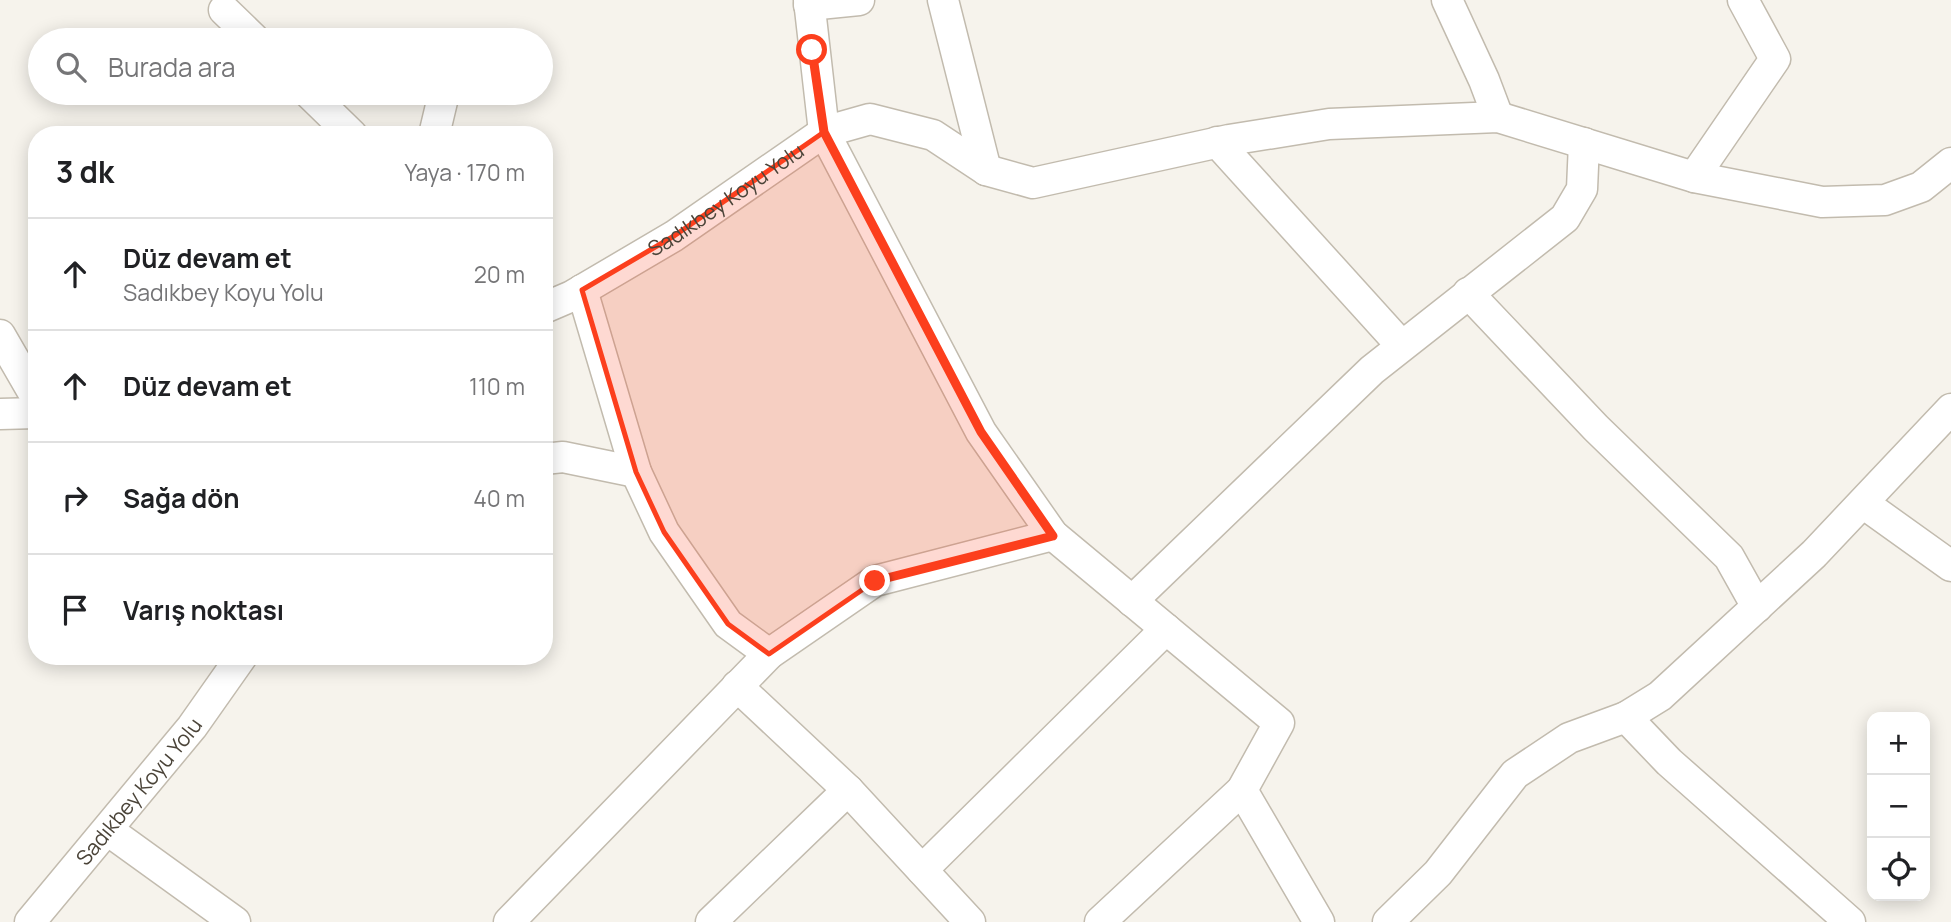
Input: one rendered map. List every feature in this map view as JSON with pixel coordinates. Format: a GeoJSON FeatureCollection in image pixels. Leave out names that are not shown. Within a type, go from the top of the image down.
{"type":"FeatureCollection","features":[{"type":"Feature","properties":{"kind":"street"},"geometry":{"type":"LineString","coordinates":[[809,2],[859,0]]}},
{"type":"Feature","properties":{"kind":"street"},"geometry":{"type":"LineString","coordinates":[[943,0],[986,170]]}},
{"type":"Feature","properties":{"kind":"street"},"geometry":{"type":"LineString","coordinates":[[1447,0],[1498,117]]}},
{"type":"Feature","properties":{"kind":"street"},"geometry":{"type":"LineString","coordinates":[[1694,177],[1775,59],[1744,0]]}},
{"type":"Feature","properties":{"kind":"street","name":"Sadıkbey Koyu Yolu"},"geometry":{"type":"LineString","coordinates":[[553,304],[674,236],[824,132],[809,2]]}},
{"type":"Feature","properties":{"kind":"street"},"geometry":{"type":"LineString","coordinates":[[224,10],[243,28]]}},
{"type":"Feature","properties":{"kind":"street"},"geometry":{"type":"LineString","coordinates":[[321,105],[343,126]]}},
{"type":"Feature","properties":{"kind":"street"},"geometry":{"type":"LineString","coordinates":[[436,126],[441,105]]}},
{"type":"Feature","properties":{"kind":"street"},"geometry":{"type":"LineString","coordinates":[[1100,922],[1242,790],[1279,723],[1053,536],[981,432],[824,132],[870,118],[933,135],[986,170],[1033,183],[1217,142],[1329,124],[1498,117],[1694,177],[1822,202],[1885,200],[1921,187],[1951,163]]}},
{"type":"Feature","properties":{"kind":"street"},"geometry":{"type":"LineString","coordinates":[[1217,142],[1401,345]]}},
{"type":"Feature","properties":{"kind":"street"},"geometry":{"type":"LineString","coordinates":[[1132,601],[1401,345],[1565,219],[1582,189],[1584,144]]}},
{"type":"Feature","properties":{"kind":"street"},"geometry":{"type":"LineString","coordinates":[[582,290],[636,472],[664,532],[728,624],[769,654]]}},
{"type":"Feature","properties":{"kind":"street"},"geometry":{"type":"LineString","coordinates":[[1468,293],[1596,428],[1728,557],[1757,607]]}},
{"type":"Feature","properties":{"kind":"street"},"geometry":{"type":"LineString","coordinates":[[0,335],[28,383]]}},
{"type":"Feature","properties":{"kind":"street"},"geometry":{"type":"LineString","coordinates":[[1388,922],[1438,873],[1515,774],[1569,738],[1626,718],[1660,696],[1814,554],[1951,409]]}},
{"type":"Feature","properties":{"kind":"street"},"geometry":{"type":"LineString","coordinates":[[0,414],[28,413]]}},
{"type":"Feature","properties":{"kind":"street"},"geometry":{"type":"LineString","coordinates":[[553,458],[563,457],[636,472]]}},
{"type":"Feature","properties":{"kind":"street"},"geometry":{"type":"LineString","coordinates":[[1863,503],[1951,566]]}},
{"type":"Feature","properties":{"kind":"street"},"geometry":{"type":"LineString","coordinates":[[509,922],[769,654],[875,581],[1053,536]]}},
{"type":"Feature","properties":{"kind":"street"},"geometry":{"type":"LineString","coordinates":[[922,870],[1166,629]]}},
{"type":"Feature","properties":{"kind":"street","name":"Sadıkbey Koyu Yolu"},"geometry":{"type":"LineString","coordinates":[[30,922],[109,831],[192,727],[236,665]]}},
{"type":"Feature","properties":{"kind":"street"},"geometry":{"type":"LineString","coordinates":[[737,686],[848,790],[970,922]]}},
{"type":"Feature","properties":{"kind":"street"},"geometry":{"type":"LineString","coordinates":[[1626,718],[1669,762],[1850,922]]}},
{"type":"Feature","properties":{"kind":"street"},"geometry":{"type":"LineString","coordinates":[[710,922],[848,790]]}},
{"type":"Feature","properties":{"kind":"street"},"geometry":{"type":"LineString","coordinates":[[1242,790],[1319,922]]}},
{"type":"Feature","properties":{"kind":"street"},"geometry":{"type":"LineString","coordinates":[[109,831],[235,922]]}},
{"type":"Feature","properties":{"kind":"highlighted area"},"geometry":{"type":"Polygon","coordinates":[[[824,132],[981,432],[1053,535],[875,581],[769,654],[728,624],[664,532],[636,472],[582,290],[674,236],[824,132]]]}},
{"type":"Feature","properties":{"kind":"route"},"geometry":{"type":"LineString","coordinates":[[812,50],[824,132],[981,432],[1053,536],[875,581]]}}]}
